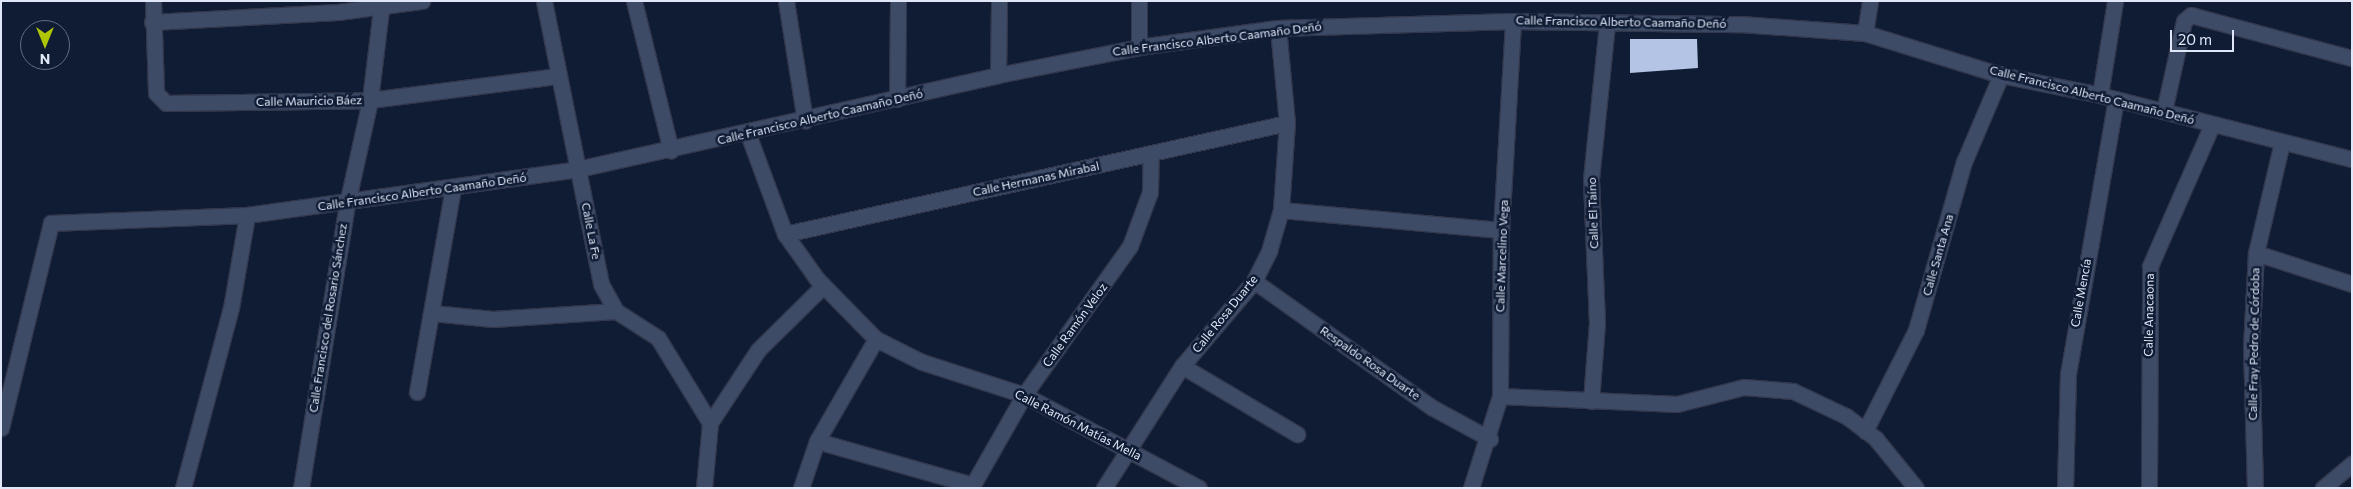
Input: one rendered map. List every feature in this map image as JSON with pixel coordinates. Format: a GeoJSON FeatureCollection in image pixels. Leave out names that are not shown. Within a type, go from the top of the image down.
{"type":"FeatureCollection","features":[{"type":"Feature","properties":{"kind":"street","name":"Calle Mauricio Báez"},"geometry":{"type":"LineString","coordinates":[[153,1],[152,22],[156,93],[166,103],[370,100],[558,76]]}},
{"type":"Feature","properties":{"kind":"street"},"geometry":{"type":"LineString","coordinates":[[152,22],[422,1]]}},
{"type":"Feature","properties":{"kind":"street","name":"Calle La Fe"},"geometry":{"type":"LineString","coordinates":[[544,1],[601,284],[616,312]]}},
{"type":"Feature","properties":{"kind":"street"},"geometry":{"type":"LineString","coordinates":[[634,1],[671,151]]}},
{"type":"Feature","properties":{"kind":"street"},"geometry":{"type":"LineString","coordinates":[[786,1],[805,121]]}},
{"type":"Feature","properties":{"kind":"street"},"geometry":{"type":"LineString","coordinates":[[897,99],[898,1]]}},
{"type":"Feature","properties":{"kind":"street"},"geometry":{"type":"LineString","coordinates":[[998,75],[1000,1]]}},
{"type":"Feature","properties":{"kind":"street"},"geometry":{"type":"LineString","coordinates":[[1138,1],[1139,47]]}},
{"type":"Feature","properties":{"kind":"street"},"geometry":{"type":"LineString","coordinates":[[1865,33],[1870,1]]}},
{"type":"Feature","properties":{"kind":"street"},"geometry":{"type":"LineString","coordinates":[[2100,95],[2115,1]]}},
{"type":"Feature","properties":{"kind":"street","name":"Calle Francisco del Rosario Sánchez"},"geometry":{"type":"LineString","coordinates":[[301,488],[347,204],[370,100],[382,3]]}},
{"type":"Feature","properties":{"kind":"street"},"geometry":{"type":"LineString","coordinates":[[2164,112],[2184,21],[2191,15],[2352,58]]}},
{"type":"Feature","properties":{"kind":"street","name":"Calle Francisco Alberto Caamaño Deñó"},"geometry":{"type":"LineString","coordinates":[[1,428],[51,223],[247,215],[347,204],[578,169],[748,134],[998,75],[1139,47],[1278,28],[1513,21],[1607,25],[1740,24],[1865,33],[2000,75],[2100,95],[2352,159]]}},
{"type":"Feature","properties":{"kind":"street","name":"Calle Marcelino Vega"},"geometry":{"type":"LineString","coordinates":[[1471,488],[1490,439],[1500,396],[1501,230],[1513,21]]}},
{"type":"Feature","properties":{"kind":"street","name":"Calle El Taíno"},"geometry":{"type":"LineString","coordinates":[[1591,401],[1597,323],[1591,179],[1607,25]]}},
{"type":"Feature","properties":{"kind":"street","name":"Calle Rosa Duarte"},"geometry":{"type":"LineString","coordinates":[[1104,488],[1127,449],[1182,366],[1254,282],[1281,210],[1287,123],[1278,28]]}},
{"type":"Feature","properties":{"kind":"street","name":"Calle Santa Ana"},"geometry":{"type":"LineString","coordinates":[[1865,431],[1916,330],[1964,162],[2000,75]]}},
{"type":"Feature","properties":{"kind":"street","name":"Calle Mencía"},"geometry":{"type":"LineString","coordinates":[[2065,488],[2068,374],[2116,99]]}},
{"type":"Feature","properties":{"kind":"street","name":"Calle Hermanas Mirabal"},"geometry":{"type":"LineString","coordinates":[[785,234],[1287,123]]}},
{"type":"Feature","properties":{"kind":"street","name":"Calle Anacaona"},"geometry":{"type":"LineString","coordinates":[[2149,488],[2150,266],[2212,124]]}},
{"type":"Feature","properties":{"kind":"street","name":"Calle Ramón Matías Mella"},"geometry":{"type":"LineString","coordinates":[[748,134],[785,234],[824,286],[876,339],[922,362],[1024,395],[1199,488]]}},
{"type":"Feature","properties":{"kind":"street","name":"Calle Fray Pedro de Córdoba"},"geometry":{"type":"LineString","coordinates":[[2255,488],[2251,348],[2256,253],[2282,142]]}},
{"type":"Feature","properties":{"kind":"street","name":"Calle Ramón Veloz"},"geometry":{"type":"LineString","coordinates":[[972,486],[1024,395],[1130,246],[1150,192],[1150,154]]}},
{"type":"Feature","properties":{"kind":"street"},"geometry":{"type":"LineString","coordinates":[[417,392],[453,188]]}},
{"type":"Feature","properties":{"kind":"street"},"geometry":{"type":"LineString","coordinates":[[1281,210],[1501,230]]}},
{"type":"Feature","properties":{"kind":"street"},"geometry":{"type":"LineString","coordinates":[[183,488],[231,308],[247,215]]}},
{"type":"Feature","properties":{"kind":"street"},"geometry":{"type":"LineString","coordinates":[[2256,253],[2352,284]]}},
{"type":"Feature","properties":{"kind":"street","name":"Respaldo Rosa Duarte"},"geometry":{"type":"LineString","coordinates":[[1254,282],[1433,408],[1490,439]]}},
{"type":"Feature","properties":{"kind":"street"},"geometry":{"type":"LineString","coordinates":[[704,488],[710,423],[758,350],[824,286]]}},
{"type":"Feature","properties":{"kind":"street"},"geometry":{"type":"LineString","coordinates":[[432,312],[493,318],[616,312],[658,338],[710,423]]}},
{"type":"Feature","properties":{"kind":"street"},"geometry":{"type":"LineString","coordinates":[[801,488],[817,441],[876,339]]}},
{"type":"Feature","properties":{"kind":"street"},"geometry":{"type":"LineString","coordinates":[[1182,366],[1297,434]]}},
{"type":"Feature","properties":{"kind":"street"},"geometry":{"type":"LineString","coordinates":[[1500,396],[1677,404],[1744,387],[1793,391],[1846,416],[1865,431],[1916,488]]}},
{"type":"Feature","properties":{"kind":"street"},"geometry":{"type":"LineString","coordinates":[[817,441],[972,486]]}},
{"type":"Feature","properties":{"kind":"street"},"geometry":{"type":"LineString","coordinates":[[2323,488],[2352,464]]}},
{"type":"Feature","properties":{"kind":"building"},"geometry":{"type":"Polygon","coordinates":[[[1630,39],[1697,39],[1698,68],[1630,73],[1630,39]]]}}]}
